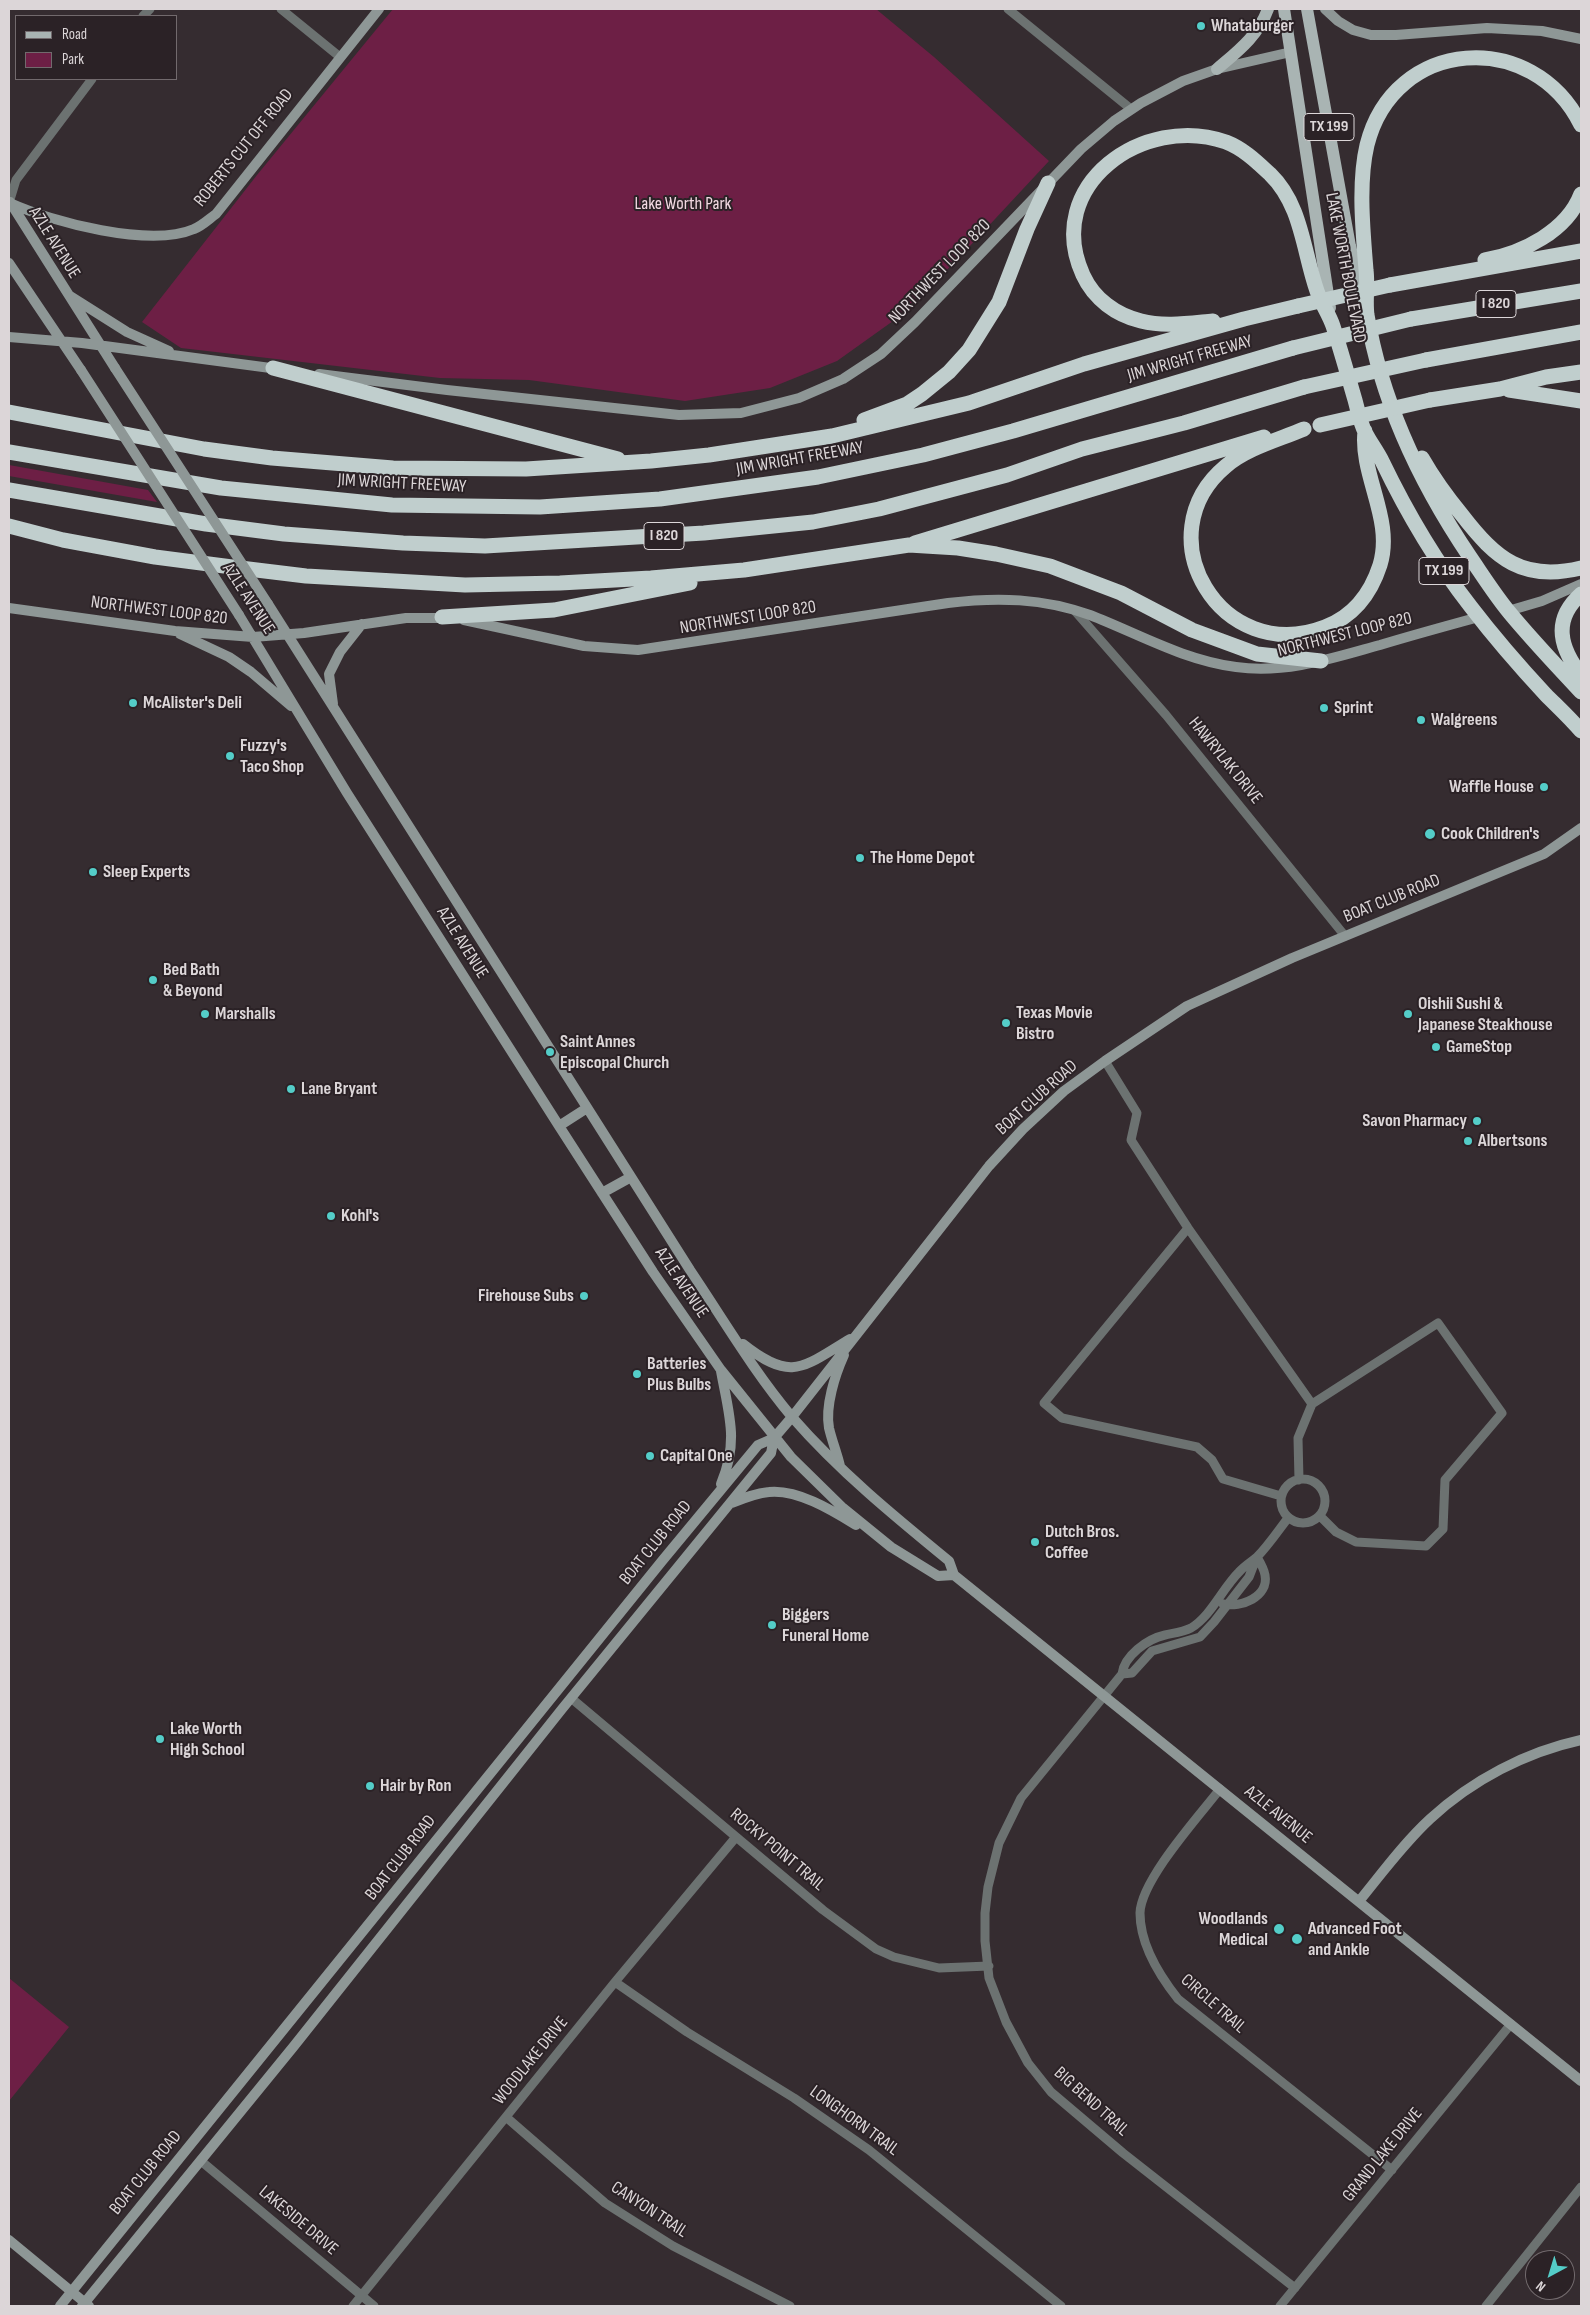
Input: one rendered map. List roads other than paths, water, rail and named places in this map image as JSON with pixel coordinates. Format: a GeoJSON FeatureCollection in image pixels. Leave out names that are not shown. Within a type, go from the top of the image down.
{"type":"FeatureCollection","features":[{"type":"Feature","properties":{"kind":"highway"},"geometry":{"type":"LineString","coordinates":[[1367,313],[1367,273],[1362,214],[1367,146],[1383,108],[1407,82],[1428,68],[1448,60],[1484,57],[1507,61],[1528,69],[1561,93],[1581,125]]}},
{"type":"Feature","properties":{"kind":"highway"},"geometry":{"type":"LineString","coordinates":[[1244,319],[1183,323],[1143,322],[1123,315],[1105,304],[1087,284],[1076,261],[1073,239],[1075,217],[1083,194],[1099,172],[1121,154],[1148,142],[1174,135],[1200,136],[1227,143],[1253,157],[1278,182],[1293,207],[1317,291],[1332,321]]}},
{"type":"Feature","properties":{"kind":"highway"},"geometry":{"type":"LineString","coordinates":[[832,436],[856,422],[907,404],[936,383],[969,350],[999,302],[1027,228],[1048,183]]}},
{"type":"Feature","properties":{"kind":"highway"},"geometry":{"type":"LineString","coordinates":[[1420,281],[1456,265],[1491,258],[1541,239],[1561,224],[1577,205],[1581,194]]}},
{"type":"Feature","properties":{"kind":"highway"},"geometry":{"type":"LineString","coordinates":[[9,412],[204,449],[281,459],[393,468],[472,469],[572,467],[632,463],[709,455],[832,436],[969,403],[1084,364],[1244,319],[1390,286],[1581,251]]}},
{"type":"Feature","properties":{"kind":"highway","name":"JIM WRIGHT FREEWAY"},"geometry":{"type":"LineString","coordinates":[[9,452],[220,488],[392,505],[540,507],[660,499],[818,477],[922,455],[1013,431],[1292,348],[1411,318],[1581,291]]}},
{"type":"Feature","properties":{"kind":"highway","name":"LAKE WORTH BOULEVARD"},"geometry":{"type":"LineString","coordinates":[[1367,313],[1386,396],[1403,439],[1427,489],[1446,521],[1508,611],[1581,692]]}},
{"type":"Feature","properties":{"kind":"highway","name":"LAKE WORTH BOULEVARD"},"geometry":{"type":"LineString","coordinates":[[1332,321],[1365,431],[1417,529],[1440,566],[1479,617],[1546,695],[1581,731]]}},
{"type":"Feature","properties":{"kind":"highway","name":"I 820"},"geometry":{"type":"LineString","coordinates":[[9,490],[206,524],[284,534],[403,543],[486,546],[704,533],[813,522],[879,509],[1007,475],[1082,449],[1184,423],[1304,387],[1426,360],[1581,332]]}},
{"type":"Feature","properties":{"kind":"highway"},"geometry":{"type":"LineString","coordinates":[[273,368],[632,463]]}},
{"type":"Feature","properties":{"kind":"highway"},"geometry":{"type":"LineString","coordinates":[[442,617],[529,612],[582,605],[744,570],[909,545],[1256,439],[1430,400],[1500,389],[1546,377],[1581,372]]}},
{"type":"Feature","properties":{"kind":"highway"},"geometry":{"type":"LineString","coordinates":[[1500,389],[1581,400]]}},
{"type":"Feature","properties":{"kind":"highway"},"geometry":{"type":"LineString","coordinates":[[1386,396],[1440,487],[1478,536],[1502,559],[1519,567],[1541,572],[1560,573],[1581,568]]}},
{"type":"Feature","properties":{"kind":"highway"},"geometry":{"type":"LineString","coordinates":[[1304,429],[1257,448],[1226,467],[1202,496],[1192,531],[1194,561],[1207,591],[1223,611],[1233,619],[1267,634],[1292,636],[1314,632],[1333,624],[1348,615],[1362,602],[1375,581],[1381,562],[1384,539],[1381,514],[1363,446],[1365,431]]}},
{"type":"Feature","properties":{"kind":"highway"},"geometry":{"type":"LineString","coordinates":[[9,526],[63,540],[156,557],[306,576],[404,583],[465,585],[560,584],[744,570]]}},
{"type":"Feature","properties":{"kind":"highway"},"geometry":{"type":"LineString","coordinates":[[909,545],[958,548],[1050,566],[1121,593],[1192,630],[1257,654],[1320,661]]}},
{"type":"Feature","properties":{"kind":"highway"},"geometry":{"type":"LineString","coordinates":[[1581,594],[1568,612],[1563,626],[1562,643],[1568,658],[1581,675]]}},
{"type":"Feature","properties":{"kind":"main road","name":"ROBERTS CUT OFF ROAD"},"geometry":{"type":"LineString","coordinates":[[9,202],[35,214],[136,235],[166,235],[194,229],[216,214],[379,9]]}},
{"type":"Feature","properties":{"kind":"main road"},"geometry":{"type":"LineString","coordinates":[[1217,69],[1251,40],[1268,9]]}},
{"type":"Feature","properties":{"kind":"main road","name":"LAKE WORTH BOULEVARD"},"geometry":{"type":"LineString","coordinates":[[1284,9],[1332,321]]}},
{"type":"Feature","properties":{"kind":"main road","name":"LAKE WORTH BOULEVARD"},"geometry":{"type":"LineString","coordinates":[[1307,9],[1350,246],[1367,313]]}},
{"type":"Feature","properties":{"kind":"main road"},"geometry":{"type":"LineString","coordinates":[[1325,9],[1338,21],[1354,30],[1371,35],[1396,35],[1487,28],[1542,31],[1581,39]]}},
{"type":"Feature","properties":{"kind":"main road","name":"NORTHWEST LOOP 820"},"geometry":{"type":"LineString","coordinates":[[9,337],[182,356],[447,390],[679,415],[722,415],[762,409],[820,390],[860,369],[881,354],[915,322],[1048,183],[1096,136],[1131,110],[1171,86],[1217,69],[1291,52]]}},
{"type":"Feature","properties":{"kind":"main road","name":"AZLE AVENUE"},"geometry":{"type":"LineString","coordinates":[[9,202],[99,346],[288,635],[631,1177],[736,1338],[792,1417],[880,1505],[949,1561],[954,1575],[1360,1900],[1581,2081]]}},
{"type":"Feature","properties":{"kind":"main road","name":"AZLE AVENUE"},"geometry":{"type":"LineString","coordinates":[[9,263],[81,370],[239,615],[348,793],[602,1194],[720,1370],[774,1438],[808,1476],[843,1508],[891,1546],[938,1576],[954,1575]]}},
{"type":"Feature","properties":{"kind":"main road"},"geometry":{"type":"LineString","coordinates":[[66,293],[127,332],[182,356]]}},
{"type":"Feature","properties":{"kind":"main road"},"geometry":{"type":"LineString","coordinates":[[1508,611],[1581,584]]}},
{"type":"Feature","properties":{"kind":"main road","name":"NORTHWEST LOOP 820"},"geometry":{"type":"LineString","coordinates":[[9,608],[175,631],[253,637],[288,635],[406,618],[442,617],[584,646],[631,650],[983,599],[1026,600],[1075,610],[1178,653],[1206,662],[1259,669],[1293,667],[1320,661],[1479,617]]}},
{"type":"Feature","properties":{"kind":"main road"},"geometry":{"type":"LineString","coordinates":[[333,707],[329,674],[340,652],[362,624]]}},
{"type":"Feature","properties":{"kind":"main road"},"geometry":{"type":"LineString","coordinates":[[175,631],[229,657],[251,672],[299,713]]}},
{"type":"Feature","properties":{"kind":"main road","name":"BOAT CLUB ROAD"},"geometry":{"type":"LineString","coordinates":[[60,2306],[718,1493],[758,1445],[774,1438],[792,1417],[993,1162],[1022,1129],[1049,1104],[1105,1060],[1187,1006],[1345,936],[1544,854],[1581,828]]}},
{"type":"Feature","properties":{"kind":"main road"},"geometry":{"type":"LineString","coordinates":[[559,1126],[587,1108]]}},
{"type":"Feature","properties":{"kind":"main road"},"geometry":{"type":"LineString","coordinates":[[602,1194],[631,1177]]}},
{"type":"Feature","properties":{"kind":"main road"},"geometry":{"type":"LineString","coordinates":[[840,1467],[828,1426],[829,1412],[832,1394],[843,1357],[855,1336]]}},
{"type":"Feature","properties":{"kind":"main road","name":"AZLE AVENUE"},"geometry":{"type":"LineString","coordinates":[[736,1338],[756,1354],[773,1364],[791,1368],[806,1366],[855,1336]]}},
{"type":"Feature","properties":{"kind":"main road"},"geometry":{"type":"LineString","coordinates":[[718,1493],[730,1459],[732,1445],[732,1430],[720,1370]]}},
{"type":"Feature","properties":{"kind":"main road","name":"BOAT CLUB ROAD"},"geometry":{"type":"LineString","coordinates":[[86,2305],[572,1698],[772,1453],[774,1438]]}},
{"type":"Feature","properties":{"kind":"main road"},"geometry":{"type":"LineString","coordinates":[[731,1503],[769,1492],[792,1495],[827,1508],[891,1546]]}},
{"type":"Feature","properties":{"kind":"main road"},"geometry":{"type":"LineString","coordinates":[[1360,1900],[1429,1819],[1465,1791],[1486,1777],[1526,1758],[1581,1740]]}},
{"type":"Feature","properties":{"kind":"main road"},"geometry":{"type":"LineString","coordinates":[[9,2240],[72,2291],[86,2305]]}},
{"type":"Feature","properties":{"kind":"street"},"geometry":{"type":"LineString","coordinates":[[281,9],[340,57]]}},
{"type":"Feature","properties":{"kind":"street"},"geometry":{"type":"LineString","coordinates":[[1008,9],[1131,110]]}},
{"type":"Feature","properties":{"kind":"street"},"geometry":{"type":"LineString","coordinates":[[9,202],[16,180],[91,80]]}},
{"type":"Feature","properties":{"kind":"street","name":"HAWRYLAK DRIVE"},"geometry":{"type":"LineString","coordinates":[[1075,610],[1166,715],[1345,936]]}},
{"type":"Feature","properties":{"kind":"street"},"geometry":{"type":"LineString","coordinates":[[1105,1060],[1137,1114],[1131,1140],[1188,1228],[1312,1404]]}},
{"type":"Feature","properties":{"kind":"street"},"geometry":{"type":"LineString","coordinates":[[1188,1228],[1044,1403],[1062,1418],[1197,1447],[1212,1460],[1223,1480],[1281,1496]]}},
{"type":"Feature","properties":{"kind":"street"},"geometry":{"type":"LineString","coordinates":[[1299,1480],[1298,1438],[1312,1404],[1438,1323],[1502,1413],[1445,1480],[1443,1529],[1426,1546],[1356,1542],[1336,1532],[1320,1516]]}},
{"type":"Feature","properties":{"kind":"street"},"geometry":{"type":"LineString","coordinates":[[1299,1480],[1311,1480],[1322,1490],[1326,1504],[1320,1516],[1308,1524],[1300,1524],[1288,1518],[1283,1511],[1281,1496],[1289,1484],[1299,1480]]}},
{"type":"Feature","properties":{"kind":"street"},"geometry":{"type":"LineString","coordinates":[[1257,1556],[1249,1577],[1200,1637],[1152,1651],[1132,1674],[1122,1674],[1123,1667],[1136,1651],[1154,1639],[1192,1627],[1239,1572],[1257,1556],[1288,1518]]}},
{"type":"Feature","properties":{"kind":"street"},"geometry":{"type":"LineString","coordinates":[[1215,1602],[1226,1605],[1246,1603],[1257,1596],[1265,1586],[1265,1574],[1257,1556]]}},
{"type":"Feature","properties":{"kind":"street"},"geometry":{"type":"LineString","coordinates":[[1154,1639],[1158,1649]]}},
{"type":"Feature","properties":{"kind":"street","name":"BIG BEND TRAIL"},"geometry":{"type":"LineString","coordinates":[[1122,1674],[1021,1798],[999,1843],[988,1886],[985,1941],[989,1978],[1006,2022],[1028,2063],[1051,2092],[1123,2153],[1295,2288]]}},
{"type":"Feature","properties":{"kind":"street","name":"ROCKY POINT TRAIL"},"geometry":{"type":"LineString","coordinates":[[572,1698],[823,1910],[876,1949],[894,1957],[939,1968],[989,1966]]}},
{"type":"Feature","properties":{"kind":"street","name":"CIRCLE TRAIL"},"geometry":{"type":"LineString","coordinates":[[1220,1788],[1158,1871],[1144,1896],[1140,1913],[1143,1934],[1149,1951],[1163,1980],[1178,1999],[1392,2170]]}},
{"type":"Feature","properties":{"kind":"street","name":"WOODLAKE DRIVE"},"geometry":{"type":"LineString","coordinates":[[353,2306],[615,1982],[736,1837]]}},
{"type":"Feature","properties":{"kind":"street","name":"LONGHORN TRAIL"},"geometry":{"type":"LineString","coordinates":[[615,1982],[679,2026],[794,2098],[869,2150],[1061,2306]]}},
{"type":"Feature","properties":{"kind":"street","name":"GRAND LAKE DRIVE"},"geometry":{"type":"LineString","coordinates":[[1280,2306],[1511,2024]]}},
{"type":"Feature","properties":{"kind":"street","name":"CANYON TRAIL"},"geometry":{"type":"LineString","coordinates":[[506,2117],[605,2203],[673,2246],[790,2306]]}},
{"type":"Feature","properties":{"kind":"street","name":"LAKESIDE DRIVE"},"geometry":{"type":"LineString","coordinates":[[201,2161],[374,2306]]}},
{"type":"Feature","properties":{"kind":"street"},"geometry":{"type":"LineString","coordinates":[[1486,2306],[1581,2187]]}},
{"type":"Feature","properties":{"kind":"place","name":"Whataburger"},"geometry":{"type":"Point","coordinates":[1201,26]}},
{"type":"Feature","properties":{"kind":"place","name":"McAlister's Deli"},"geometry":{"type":"Point","coordinates":[133,703]}},
{"type":"Feature","properties":{"kind":"place","name":"Sprint"},"geometry":{"type":"Point","coordinates":[1324,708]}},
{"type":"Feature","properties":{"kind":"place","name":"Walgreens"},"geometry":{"type":"Point","coordinates":[1421,720]}},
{"type":"Feature","properties":{"kind":"place","name":"Fuzzy's Taco Shop"},"geometry":{"type":"Point","coordinates":[230,756]}},
{"type":"Feature","properties":{"kind":"place","name":"Waffle House"},"geometry":{"type":"Point","coordinates":[1544,787]}},
{"type":"Feature","properties":{"kind":"place","name":"Cook Children's"},"geometry":{"type":"Point","coordinates":[1430,834]}},
{"type":"Feature","properties":{"kind":"place","name":"The Home Depot"},"geometry":{"type":"Point","coordinates":[860,858]}},
{"type":"Feature","properties":{"kind":"place","name":"Sleep Experts"},"geometry":{"type":"Point","coordinates":[93,872]}},
{"type":"Feature","properties":{"kind":"place","name":"Bed Bath & Beyond"},"geometry":{"type":"Point","coordinates":[153,980]}},
{"type":"Feature","properties":{"kind":"place","name":"Marshalls"},"geometry":{"type":"Point","coordinates":[205,1014]}},
{"type":"Feature","properties":{"kind":"place","name":"Oishii Sushi & Japanese Steakhouse"},"geometry":{"type":"Point","coordinates":[1408,1014]}},
{"type":"Feature","properties":{"kind":"place","name":"Texas Movie Bistro"},"geometry":{"type":"Point","coordinates":[1006,1023]}},
{"type":"Feature","properties":{"kind":"place","name":"GameStop"},"geometry":{"type":"Point","coordinates":[1436,1047]}},
{"type":"Feature","properties":{"kind":"place","name":"Saint Annes Episcopal Church"},"geometry":{"type":"Point","coordinates":[550,1052]}},
{"type":"Feature","properties":{"kind":"place","name":"Lane Bryant"},"geometry":{"type":"Point","coordinates":[291,1089]}},
{"type":"Feature","properties":{"kind":"place","name":"Savon Pharmacy"},"geometry":{"type":"Point","coordinates":[1477,1121]}},
{"type":"Feature","properties":{"kind":"place","name":"Albertsons"},"geometry":{"type":"Point","coordinates":[1468,1141]}},
{"type":"Feature","properties":{"kind":"place","name":"Kohl's"},"geometry":{"type":"Point","coordinates":[331,1216]}},
{"type":"Feature","properties":{"kind":"place","name":"Firehouse Subs"},"geometry":{"type":"Point","coordinates":[584,1296]}},
{"type":"Feature","properties":{"kind":"place","name":"Batteries Plus Bulbs"},"geometry":{"type":"Point","coordinates":[637,1374]}},
{"type":"Feature","properties":{"kind":"place","name":"Capital One"},"geometry":{"type":"Point","coordinates":[650,1456]}},
{"type":"Feature","properties":{"kind":"place","name":"Dutch Bros. Coffee"},"geometry":{"type":"Point","coordinates":[1035,1542]}},
{"type":"Feature","properties":{"kind":"place","name":"Biggers Funeral Home"},"geometry":{"type":"Point","coordinates":[772,1625]}},
{"type":"Feature","properties":{"kind":"place","name":"Lake Worth High School"},"geometry":{"type":"Point","coordinates":[160,1739]}},
{"type":"Feature","properties":{"kind":"place","name":"Hair by Ron"},"geometry":{"type":"Point","coordinates":[370,1786]}},
{"type":"Feature","properties":{"kind":"place","name":"Woodlands Medical"},"geometry":{"type":"Point","coordinates":[1279,1929]}},
{"type":"Feature","properties":{"kind":"place","name":"Advanced Foot and Ankle"},"geometry":{"type":"Point","coordinates":[1297,1939]}},
{"type":"Feature","properties":{"kind":"park label","name":"Lake Worth Park"},"geometry":{"type":"Point","coordinates":[683,204]}}]}
